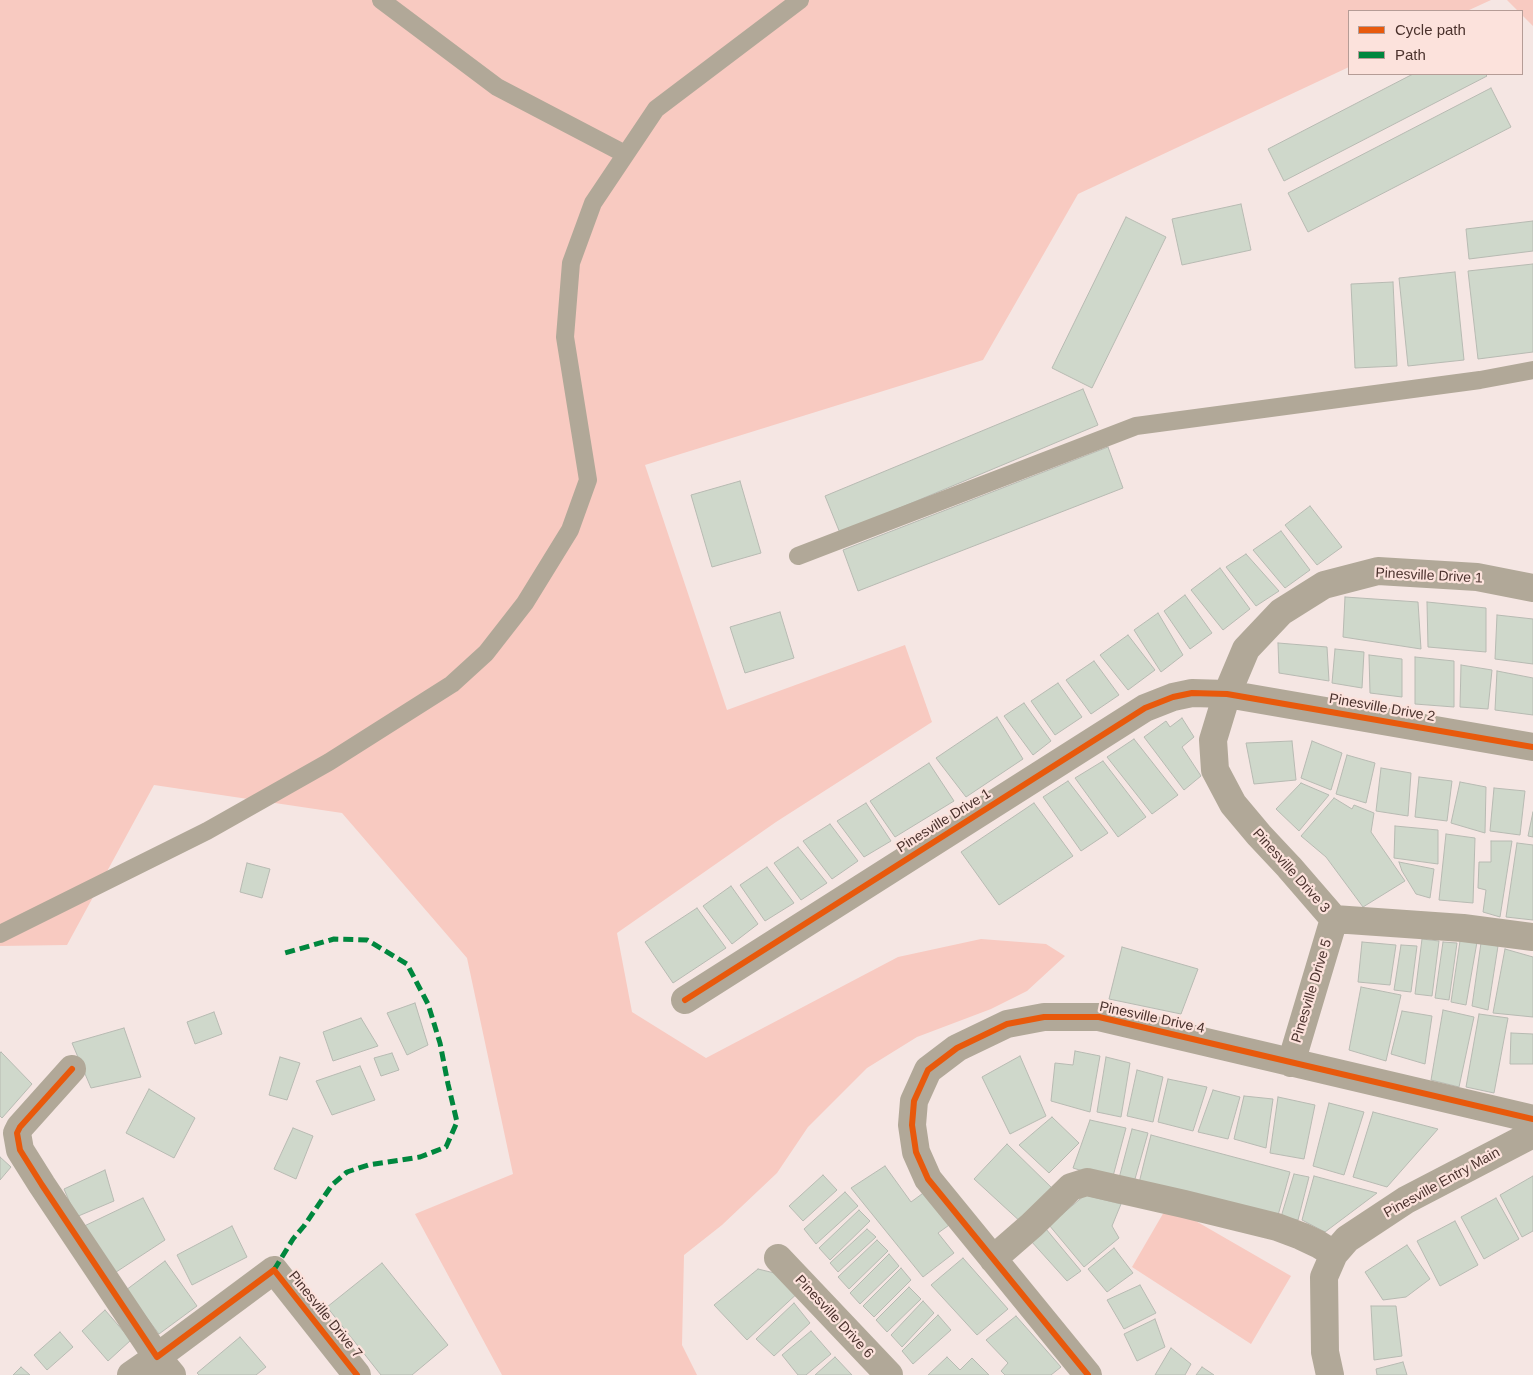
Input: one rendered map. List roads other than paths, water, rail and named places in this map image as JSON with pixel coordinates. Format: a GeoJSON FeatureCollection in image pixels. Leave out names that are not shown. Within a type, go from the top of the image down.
{"type":"FeatureCollection","features":[{"type":"Feature","properties":{"kind":"street","name":"Pinesville Drive 1"},"geometry":{"type":"LineString","coordinates":[[685,1000],[1145,708],[1173,697],[1192,693],[1227,694],[1246,649],[1281,612],[1324,586],[1378,571],[1477,577],[1533,588]]}},
{"type":"Feature","properties":{"kind":"street","name":"Pinesville Drive 2"},"geometry":{"type":"LineString","coordinates":[[1227,694],[1533,747]]}},
{"type":"Feature","properties":{"kind":"street","name":"Pinesville Drive 3"},"geometry":{"type":"LineString","coordinates":[[1227,694],[1213,740],[1215,770],[1233,804],[1258,835],[1289,867],[1334,919],[1463,928],[1533,937]]}},
{"type":"Feature","properties":{"kind":"street","name":"Pinesville Drive 5"},"geometry":{"type":"LineString","coordinates":[[1291,1063],[1334,919]]}},
{"type":"Feature","properties":{"kind":"street","name":"Pinesville Drive 4"},"geometry":{"type":"LineString","coordinates":[[1088,1375],[928,1179],[916,1152],[912,1125],[914,1101],[928,1070],[957,1048],[1007,1024],[1044,1017],[1099,1017],[1533,1119]]}},
{"type":"Feature","properties":{"kind":"street"},"geometry":{"type":"LineString","coordinates":[[72,1069],[20,1127],[17,1133],[20,1150],[164,1366],[130,1375]]}},
{"type":"Feature","properties":{"kind":"street","name":"Pinesville Entry Main"},"geometry":{"type":"LineString","coordinates":[[1330,1375],[1325,1352],[1324,1277],[1334,1254],[1347,1239],[1406,1200],[1533,1134]]}},
{"type":"Feature","properties":{"kind":"street"},"geometry":{"type":"LineString","coordinates":[[993,1259],[1071,1188],[1087,1182],[1277,1227],[1318,1244],[1334,1254]]}},
{"type":"Feature","properties":{"kind":"street","name":"Pinesville Drive 6"},"geometry":{"type":"LineString","coordinates":[[778,1258],[889,1375]]}},
{"type":"Feature","properties":{"kind":"street","name":"Pinesville Drive 7"},"geometry":{"type":"LineString","coordinates":[[164,1366],[274,1270],[358,1375]]}},
{"type":"Feature","properties":{"kind":"lane"},"geometry":{"type":"LineString","coordinates":[[381,0],[497,87],[625,154]]}},
{"type":"Feature","properties":{"kind":"lane"},"geometry":{"type":"LineString","coordinates":[[0,934],[207,831],[329,762],[452,684],[486,653],[525,603],[570,530],[588,480],[565,337],[571,263],[593,203],[656,109],[800,0]]}},
{"type":"Feature","properties":{"kind":"lane"},"geometry":{"type":"LineString","coordinates":[[798,556],[1136,426],[1480,380],[1533,370]]}}]}
